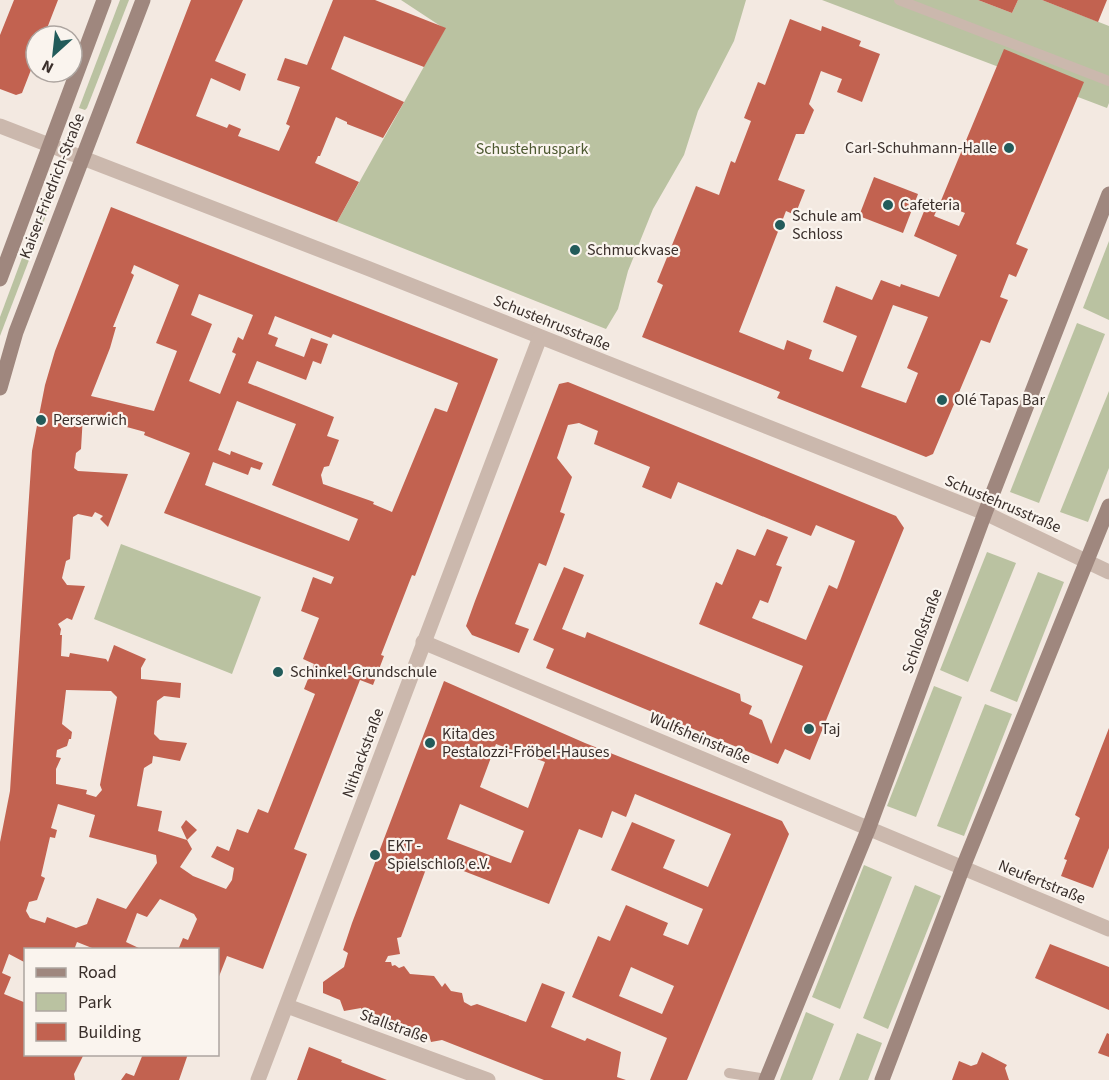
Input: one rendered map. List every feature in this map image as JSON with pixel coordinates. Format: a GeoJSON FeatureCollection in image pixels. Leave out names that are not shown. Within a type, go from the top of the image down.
{"type":"FeatureCollection","features":[{"type":"Feature","properties":{"kind":"street","name":"Kaiser-Friedrich-Straße"},"geometry":{"type":"LineString","coordinates":[[0,279],[3,261],[104,0]]}},
{"type":"Feature","properties":{"kind":"street","name":"Kaiser-Friedrich-Straße"},"geometry":{"type":"LineString","coordinates":[[0,388],[16,332],[143,0]]}},
{"type":"Feature","properties":{"kind":"street","name":"Schustehrusstraße"},"geometry":{"type":"LineString","coordinates":[[0,126],[985,513],[1109,572]]}},
{"type":"Feature","properties":{"kind":"street","name":"Schloßstraße"},"geometry":{"type":"LineString","coordinates":[[766,1079],[868,830],[985,513],[1109,194]]}},
{"type":"Feature","properties":{"kind":"street","name":"Nithackstraße"},"geometry":{"type":"LineString","coordinates":[[258,1080],[540,337]]}},
{"type":"Feature","properties":{"kind":"street"},"geometry":{"type":"LineString","coordinates":[[885,1079],[963,867],[1109,506]]}},
{"type":"Feature","properties":{"kind":"street","name":"Wulfsheinstraße"},"geometry":{"type":"LineString","coordinates":[[423,642],[839,815],[868,830],[963,867]]}},
{"type":"Feature","properties":{"kind":"street","name":"Neufertstraße"},"geometry":{"type":"LineString","coordinates":[[963,867],[997,884],[1109,929]]}},
{"type":"Feature","properties":{"kind":"street","name":"Stallstraße"},"geometry":{"type":"LineString","coordinates":[[287,1006],[488,1080]]}},
{"type":"Feature","properties":{"kind":"lane"},"geometry":{"type":"LineString","coordinates":[[899,0],[1109,81]]}},
{"type":"Feature","properties":{"kind":"lane"},"geometry":{"type":"LineString","coordinates":[[729,1073],[766,1079]]}},
{"type":"Feature","properties":{"kind":"green space"},"geometry":{"type":"Polygon","coordinates":[[[120,0],[129,0],[87,108],[85,110],[79,108],[120,0]]]}},
{"type":"Feature","properties":{"kind":"green space","name":"Schustehruspark"},"geometry":{"type":"Polygon","coordinates":[[[401,0],[746,0],[734,41],[698,111],[684,155],[653,209],[628,271],[618,309],[606,329],[337,222],[445,29],[401,0]]]}},
{"type":"Feature","properties":{"kind":"green space"},"geometry":{"type":"Polygon","coordinates":[[[822,0],[978,0],[1012,13],[1018,0],[1042,0],[1109,26],[1109,103],[1107,108],[822,0]]]}},
{"type":"Feature","properties":{"kind":"green space"},"geometry":{"type":"Polygon","coordinates":[[[41,207],[47,208],[47,213],[0,336],[0,317],[41,207]]]}},
{"type":"Feature","properties":{"kind":"green space"},"geometry":{"type":"Polygon","coordinates":[[[1109,241],[1109,320],[1083,308],[1109,241]]]}},
{"type":"Feature","properties":{"kind":"green space"},"geometry":{"type":"Polygon","coordinates":[[[1077,323],[1105,334],[1039,503],[1010,492],[1077,323]]]}},
{"type":"Feature","properties":{"kind":"green space"},"geometry":{"type":"Polygon","coordinates":[[[1109,391],[1109,468],[1088,522],[1060,512],[1109,391]]]}},
{"type":"Feature","properties":{"kind":"green space"},"geometry":{"type":"Polygon","coordinates":[[[121,544],[261,597],[232,674],[94,619],[121,544]]]}},
{"type":"Feature","properties":{"kind":"green space"},"geometry":{"type":"Polygon","coordinates":[[[987,552],[1016,563],[968,682],[940,670],[987,552]]]}},
{"type":"Feature","properties":{"kind":"green space"},"geometry":{"type":"Polygon","coordinates":[[[1038,572],[1064,582],[1017,702],[990,691],[1038,572]]]}},
{"type":"Feature","properties":{"kind":"green space"},"geometry":{"type":"Polygon","coordinates":[[[934,686],[962,697],[916,817],[887,806],[934,686]]]}},
{"type":"Feature","properties":{"kind":"green space"},"geometry":{"type":"Polygon","coordinates":[[[985,704],[1012,714],[964,836],[937,826],[985,704]]]}},
{"type":"Feature","properties":{"kind":"green space"},"geometry":{"type":"Polygon","coordinates":[[[864,865],[892,877],[840,1009],[812,997],[864,865]]]}},
{"type":"Feature","properties":{"kind":"green space"},"geometry":{"type":"Polygon","coordinates":[[[915,885],[941,896],[888,1029],[863,1018],[915,885]]]}},
{"type":"Feature","properties":{"kind":"green space"},"geometry":{"type":"Polygon","coordinates":[[[806,1012],[834,1024],[812,1080],[780,1080],[806,1012]]]}},
{"type":"Feature","properties":{"kind":"green space"},"geometry":{"type":"Polygon","coordinates":[[[857,1033],[882,1043],[868,1080],[839,1080],[857,1033]]]}},
{"type":"Feature","properties":{"kind":"building"},"geometry":{"type":"Polygon","coordinates":[[[14,0],[58,0],[49,24],[24,24],[26,84],[22,93],[16,95],[0,89],[0,35],[14,0]]]}},
{"type":"Feature","properties":{"kind":"building"},"geometry":{"type":"Polygon","coordinates":[[[191,0],[243,0],[215,61],[246,74],[240,91],[211,78],[196,116],[227,128],[229,124],[241,129],[238,136],[279,151],[290,126],[286,124],[300,87],[277,80],[285,58],[307,65],[333,0],[375,0],[446,28],[424,67],[344,36],[331,69],[404,102],[383,138],[347,124],[336,117],[315,163],[359,182],[337,222],[136,143],[191,0]]]}},
{"type":"Feature","properties":{"kind":"building"},"geometry":{"type":"Polygon","coordinates":[[[978,0],[1018,0],[1012,13],[978,0]]]}},
{"type":"Feature","properties":{"kind":"building"},"geometry":{"type":"Polygon","coordinates":[[[1042,0],[1107,0],[1098,22],[1042,0]]]}},
{"type":"Feature","properties":{"kind":"building"},"geometry":{"type":"Polygon","coordinates":[[[790,19],[821,31],[822,26],[861,41],[859,46],[880,54],[862,102],[837,92],[842,79],[821,71],[809,104],[814,110],[804,134],[796,134],[778,180],[805,190],[795,215],[786,211],[739,332],[784,350],[787,340],[812,350],[809,359],[843,372],[857,336],[823,322],[836,286],[872,300],[881,280],[939,297],[957,255],[914,236],[929,199],[940,203],[1004,49],[1084,82],[1016,244],[1028,249],[1016,277],[1009,274],[1000,297],[1008,300],[990,343],[981,340],[933,454],[926,457],[777,398],[780,392],[642,337],[663,285],[657,282],[696,186],[719,195],[731,161],[735,163],[751,121],[744,118],[758,82],[765,85],[790,19]],[[940,203],[934,216],[959,226],[965,213],[940,203]],[[893,305],[861,387],[906,403],[918,373],[907,368],[928,317],[893,305]]]}},
{"type":"Feature","properties":{"kind":"building","name":"Cafeteria"},"geometry":{"type":"Polygon","coordinates":[[[874,177],[918,194],[903,233],[859,216],[874,177]]]}},
{"type":"Feature","properties":{"kind":"building"},"geometry":{"type":"Polygon","coordinates":[[[111,207],[498,359],[415,576],[412,575],[381,655],[384,656],[373,685],[360,680],[294,849],[307,854],[263,969],[227,956],[219,976],[219,948],[179,948],[183,938],[188,940],[197,919],[194,914],[160,899],[147,917],[137,913],[126,942],[139,948],[92,948],[77,942],[75,948],[24,948],[24,962],[9,954],[2,973],[11,977],[4,994],[24,1002],[24,1056],[83,1056],[74,1074],[75,1080],[0,1080],[0,842],[10,791],[32,451],[45,385],[55,351],[111,207]],[[134,265],[131,273],[134,275],[113,327],[116,327],[110,348],[91,396],[154,411],[177,351],[156,343],[179,285],[134,265]],[[199,294],[191,315],[212,324],[189,381],[220,394],[236,354],[232,352],[238,337],[243,340],[253,315],[199,294]],[[275,316],[268,334],[278,338],[275,346],[304,357],[311,338],[328,344],[321,364],[313,361],[306,380],[257,361],[248,383],[334,417],[327,436],[339,440],[329,466],[324,467],[321,475],[323,484],[374,502],[373,504],[392,512],[435,408],[447,412],[458,383],[333,334],[331,338],[275,316]],[[237,401],[218,450],[230,455],[231,451],[263,463],[260,470],[251,467],[248,475],[213,462],[205,485],[349,541],[358,519],[272,485],[296,424],[237,401]],[[83,415],[81,449],[76,453],[74,468],[78,471],[128,474],[108,527],[100,519],[103,516],[95,512],[92,517],[78,514],[73,517],[70,559],[66,561],[62,578],[67,585],[85,586],[72,620],[67,618],[58,624],[61,629],[60,635],[62,635],[61,656],[69,657],[70,653],[106,659],[108,662],[114,645],[146,659],[141,668],[141,679],[181,683],[180,698],[164,696],[157,701],[154,734],[160,740],[187,743],[180,761],[153,756],[152,763],[144,768],[137,806],[162,811],[158,831],[187,840],[192,849],[180,867],[193,876],[226,889],[232,880],[234,868],[211,857],[217,846],[229,851],[237,829],[248,833],[258,809],[268,813],[315,694],[304,689],[314,664],[303,659],[319,618],[301,611],[313,577],[331,584],[334,577],[164,513],[190,453],[144,435],[145,432],[83,415]],[[66,690],[62,724],[72,732],[67,746],[57,750],[56,757],[61,758],[56,769],[56,784],[87,790],[86,794],[96,797],[102,790],[100,785],[117,697],[111,691],[66,690]],[[58,804],[51,828],[57,830],[55,838],[50,837],[41,876],[45,878],[37,900],[29,902],[26,911],[30,918],[45,923],[47,917],[76,928],[87,924],[97,898],[126,909],[157,863],[156,855],[89,837],[95,815],[58,804]]]}},
{"type":"Feature","properties":{"kind":"building"},"geometry":{"type":"Polygon","coordinates":[[[568,382],[896,516],[904,528],[810,760],[785,749],[778,764],[546,668],[554,649],[533,640],[564,567],[584,575],[562,629],[585,638],[587,632],[740,694],[741,701],[752,706],[749,714],[762,720],[771,744],[803,666],[699,624],[716,582],[722,585],[737,549],[755,556],[767,529],[788,537],[776,565],[782,567],[768,603],[760,600],[752,618],[806,640],[829,585],[837,589],[855,541],[816,525],[811,536],[678,482],[671,499],[642,487],[650,467],[594,444],[598,431],[579,423],[568,425],[557,458],[572,477],[560,512],[565,514],[546,566],[539,563],[515,624],[529,629],[519,653],[472,635],[466,626],[559,384],[568,382]]]}},
{"type":"Feature","properties":{"kind":"building"},"geometry":{"type":"Polygon","coordinates":[[[444,681],[585,743],[782,821],[789,834],[687,1080],[650,1080],[667,1038],[572,997],[598,936],[610,941],[626,905],[668,923],[663,935],[688,945],[703,909],[611,870],[632,822],[675,840],[663,868],[708,887],[731,834],[635,794],[626,817],[612,811],[602,838],[579,829],[549,904],[430,858],[401,937],[397,938],[400,954],[388,956],[385,962],[391,962],[392,966],[399,968],[404,966],[410,974],[434,976],[442,987],[445,983],[451,991],[462,993],[464,1002],[471,1006],[477,1004],[526,1022],[542,983],[565,992],[551,1027],[621,1052],[617,1077],[626,1080],[544,1080],[442,1040],[431,1042],[429,1035],[411,1037],[409,1031],[402,1028],[388,1030],[384,1018],[367,1021],[361,1008],[344,1011],[340,1000],[323,993],[323,982],[344,967],[348,953],[343,950],[444,681]],[[496,744],[480,787],[528,808],[545,762],[496,744]],[[460,804],[447,839],[511,863],[524,831],[460,804]],[[631,967],[619,996],[662,1014],[674,986],[631,967]]]}},
{"type":"Feature","properties":{"kind":"building"},"geometry":{"type":"Polygon","coordinates":[[[1109,728],[1109,848],[1093,888],[1061,876],[1067,860],[1064,859],[1080,818],[1075,815],[1109,728]]]}},
{"type":"Feature","properties":{"kind":"building"},"geometry":{"type":"Polygon","coordinates":[[[186,820],[197,830],[187,840],[181,827],[186,820]]]}},
{"type":"Feature","properties":{"kind":"building"},"geometry":{"type":"Polygon","coordinates":[[[1050,944],[1109,967],[1109,1010],[1035,978],[1050,944]]]}},
{"type":"Feature","properties":{"kind":"building"},"geometry":{"type":"Polygon","coordinates":[[[1107,1033],[1109,1034],[1109,1057],[1098,1053],[1107,1033]]]}},
{"type":"Feature","properties":{"kind":"building"},"geometry":{"type":"Polygon","coordinates":[[[309,1047],[342,1060],[341,1062],[387,1080],[297,1080],[309,1047]]]}},
{"type":"Feature","properties":{"kind":"building"},"geometry":{"type":"Polygon","coordinates":[[[982,1052],[1007,1065],[1005,1068],[1009,1080],[952,1080],[959,1061],[971,1066],[977,1064],[982,1052]]]}},
{"type":"Feature","properties":{"kind":"building"},"geometry":{"type":"Polygon","coordinates":[[[142,1056],[187,1056],[179,1080],[121,1080],[126,1073],[134,1076],[142,1056]]]}},
{"type":"Feature","properties":{"kind":"place","name":"Carl-Schuhmann-Halle"},"geometry":{"type":"Point","coordinates":[1009,148]}},
{"type":"Feature","properties":{"kind":"place","name":"Cafeteria"},"geometry":{"type":"Point","coordinates":[888,205]}},
{"type":"Feature","properties":{"kind":"place","name":"Schule am Schloss"},"geometry":{"type":"Point","coordinates":[780,225]}},
{"type":"Feature","properties":{"kind":"place","name":"Schmuckvase"},"geometry":{"type":"Point","coordinates":[575,250]}},
{"type":"Feature","properties":{"kind":"place","name":"Olé Tapas Bar"},"geometry":{"type":"Point","coordinates":[942,400]}},
{"type":"Feature","properties":{"kind":"place","name":"Perserwich"},"geometry":{"type":"Point","coordinates":[41,420]}},
{"type":"Feature","properties":{"kind":"place","name":"Schinkel-Grundschule"},"geometry":{"type":"Point","coordinates":[278,672]}},
{"type":"Feature","properties":{"kind":"place","name":"Taj"},"geometry":{"type":"Point","coordinates":[809,729]}},
{"type":"Feature","properties":{"kind":"place","name":"Kita des Pestalozzi-Fröbel-Hauses"},"geometry":{"type":"Point","coordinates":[430,743]}},
{"type":"Feature","properties":{"kind":"place","name":"EKT - Spielschloß e.V."},"geometry":{"type":"Point","coordinates":[375,855]}}]}
